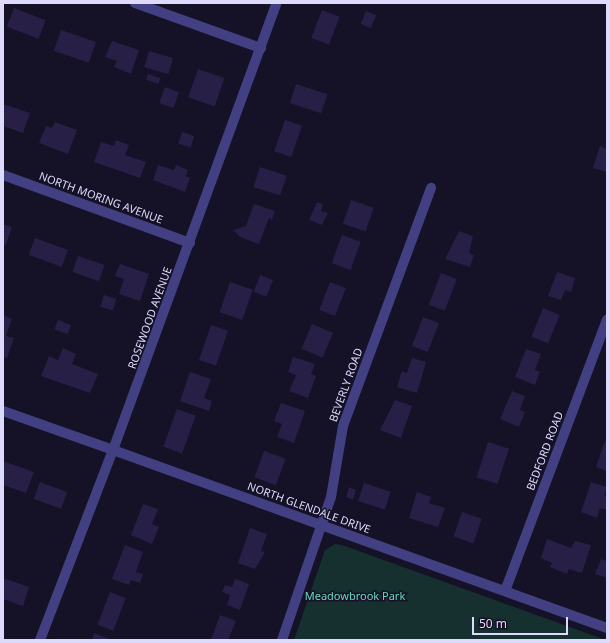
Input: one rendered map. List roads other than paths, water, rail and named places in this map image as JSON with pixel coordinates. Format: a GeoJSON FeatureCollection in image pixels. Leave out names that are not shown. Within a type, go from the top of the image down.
{"type":"FeatureCollection","features":[{"type":"Feature","properties":{"kind":"street"},"geometry":{"type":"LineString","coordinates":[[135,3],[262,48]]}},
{"type":"Feature","properties":{"kind":"street","name":"ROSEWOOD AVENUE"},"geometry":{"type":"LineString","coordinates":[[40,640],[113,450],[262,48],[277,3]]}},
{"type":"Feature","properties":{"kind":"street","name":"NORTH MORING AVENUE"},"geometry":{"type":"LineString","coordinates":[[3,175],[190,243]]}},
{"type":"Feature","properties":{"kind":"street","name":"BEVERLY ROAD"},"geometry":{"type":"LineString","coordinates":[[282,640],[331,496],[343,426],[431,188]]}},
{"type":"Feature","properties":{"kind":"street","name":"BEDFORD ROAD"},"geometry":{"type":"LineString","coordinates":[[505,591],[607,319]]}},
{"type":"Feature","properties":{"kind":"street","name":"NORTH GLENDALE DRIVE"},"geometry":{"type":"LineString","coordinates":[[3,411],[607,628]]}},
{"type":"Feature","properties":{"kind":"park label","name":"Meadowbrook Park"},"geometry":{"type":"Point","coordinates":[355,596]}}]}
